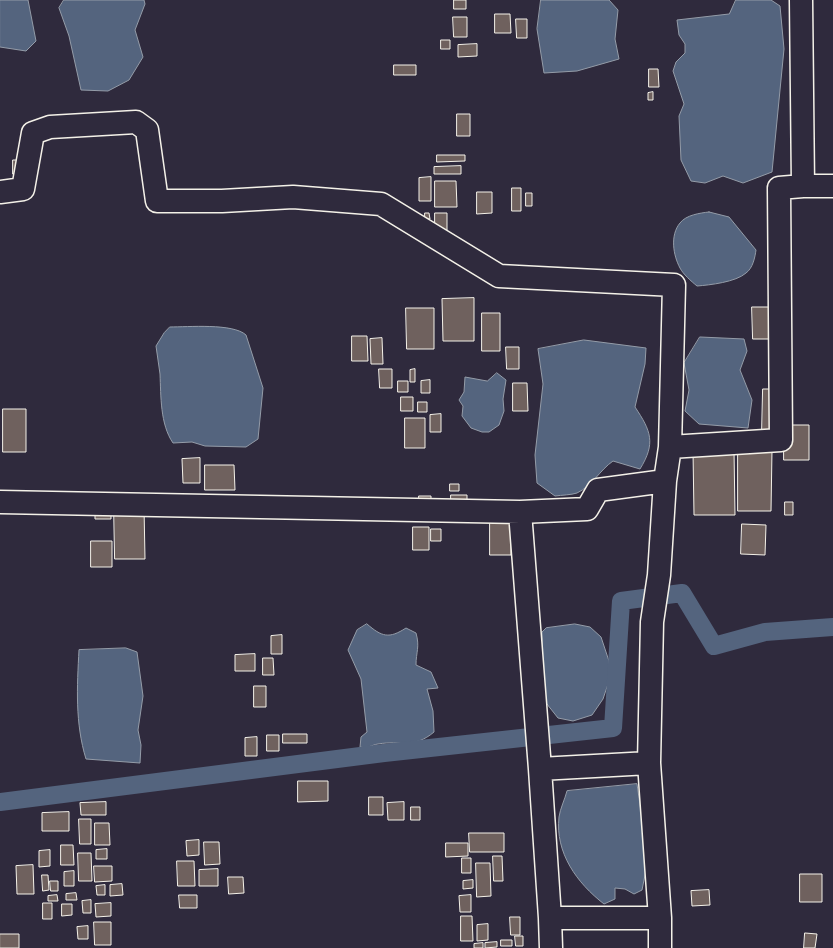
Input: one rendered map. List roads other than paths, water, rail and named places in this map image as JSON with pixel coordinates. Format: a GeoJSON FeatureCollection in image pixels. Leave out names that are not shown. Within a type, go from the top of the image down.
{"type":"FeatureCollection","features":[{"type":"Feature","properties":{"kind":"street"},"geometry":{"type":"LineString","coordinates":[[801,0],[803,186]]}},
{"type":"Feature","properties":{"kind":"street"},"geometry":{"type":"LineString","coordinates":[[0,192],[23,190],[33,133],[50,127],[136,122],[147,130],[157,201],[222,201],[293,197],[381,204],[499,276],[674,285],[670,447],[665,481],[659,575],[652,622],[649,763],[660,918],[660,948]]}},
{"type":"Feature","properties":{"kind":"street"},"geometry":{"type":"LineString","coordinates":[[670,447],[781,440],[779,188],[833,186]]}},
{"type":"Feature","properties":{"kind":"street"},"geometry":{"type":"LineString","coordinates":[[0,502],[520,512],[587,509],[598,490],[665,481]]}},
{"type":"Feature","properties":{"kind":"street"},"geometry":{"type":"LineString","coordinates":[[520,512],[540,769],[551,948]]}},
{"type":"Feature","properties":{"kind":"street"},"geometry":{"type":"LineString","coordinates":[[540,769],[649,763]]}},
{"type":"Feature","properties":{"kind":"street"},"geometry":{"type":"LineString","coordinates":[[550,918],[660,918]]}},
{"type":"Feature","properties":{"kind":"water"},"geometry":{"type":"Polygon","coordinates":[[[0,0],[28,0],[36,41],[26,51],[0,47],[0,0]]]}},
{"type":"Feature","properties":{"kind":"water"},"geometry":{"type":"Polygon","coordinates":[[[64,0],[144,0],[145,4],[135,30],[143,57],[129,80],[108,91],[81,90],[69,36],[59,8],[64,0]]]}},
{"type":"Feature","properties":{"kind":"water"},"geometry":{"type":"Polygon","coordinates":[[[541,0],[609,0],[618,10],[615,39],[619,59],[577,71],[544,73],[537,29],[541,0]]]}},
{"type":"Feature","properties":{"kind":"water"},"geometry":{"type":"Polygon","coordinates":[[[736,0],[771,0],[780,6],[784,49],[772,172],[743,183],[723,176],[705,183],[691,181],[681,160],[679,116],[684,104],[673,71],[676,62],[685,53],[685,44],[679,35],[677,20],[729,14],[736,0]]]}},
{"type":"Feature","properties":{"kind":"water"},"geometry":{"type":"Polygon","coordinates":[[[709,212],[729,217],[756,250],[756,253],[750,268],[742,276],[723,282],[697,286],[680,268],[674,251],[674,239],[677,228],[683,220],[693,215],[709,212]]]}},
{"type":"Feature","properties":{"kind":"water"},"geometry":{"type":"Polygon","coordinates":[[[170,327],[221,327],[240,331],[246,335],[263,388],[258,439],[246,447],[205,446],[192,442],[173,443],[163,419],[160,374],[156,346],[164,333],[170,327]]]}},
{"type":"Feature","properties":{"kind":"water"},"geometry":{"type":"Polygon","coordinates":[[[700,337],[744,339],[747,351],[740,370],[752,400],[748,428],[699,424],[685,411],[689,390],[684,363],[700,337]]]}},
{"type":"Feature","properties":{"kind":"water"},"geometry":{"type":"Polygon","coordinates":[[[584,340],[646,348],[645,364],[635,407],[648,430],[650,444],[645,460],[640,469],[613,461],[582,490],[575,494],[555,496],[537,483],[535,455],[543,384],[538,349],[584,340]]]}},
{"type":"Feature","properties":{"kind":"water"},"geometry":{"type":"Polygon","coordinates":[[[497,373],[506,380],[503,399],[504,411],[499,425],[489,432],[482,432],[471,428],[462,416],[463,406],[459,400],[464,392],[465,377],[487,381],[497,373]]]}},
{"type":"Feature","properties":{"kind":"water"},"geometry":{"type":"Polygon","coordinates":[[[367,624],[377,632],[386,635],[395,634],[406,628],[416,633],[418,646],[416,665],[431,672],[438,688],[427,689],[433,711],[434,732],[427,737],[414,742],[386,743],[360,747],[361,737],[367,732],[361,679],[348,650],[357,630],[367,624]]]}},
{"type":"Feature","properties":{"kind":"water"},"geometry":{"type":"Polygon","coordinates":[[[575,624],[590,627],[601,637],[609,661],[609,681],[603,699],[592,715],[573,721],[558,718],[543,699],[542,632],[546,628],[575,624]]]}},
{"type":"Feature","properties":{"kind":"water"},"geometry":{"type":"Polygon","coordinates":[[[126,648],[137,652],[143,696],[138,730],[141,745],[140,763],[86,759],[82,745],[78,718],[77,691],[79,650],[126,648]]]}},
{"type":"Feature","properties":{"kind":"water"},"geometry":{"type":"Polygon","coordinates":[[[637,784],[648,860],[642,890],[634,894],[625,889],[615,888],[615,899],[604,904],[585,887],[577,877],[564,855],[559,830],[560,811],[567,791],[637,784]]]}},
{"type":"Feature","properties":{"kind":"waterway"},"geometry":{"type":"LineString","coordinates":[[0,802],[384,753],[613,728],[621,601],[682,593],[714,646],[765,632],[833,627]]}}]}
